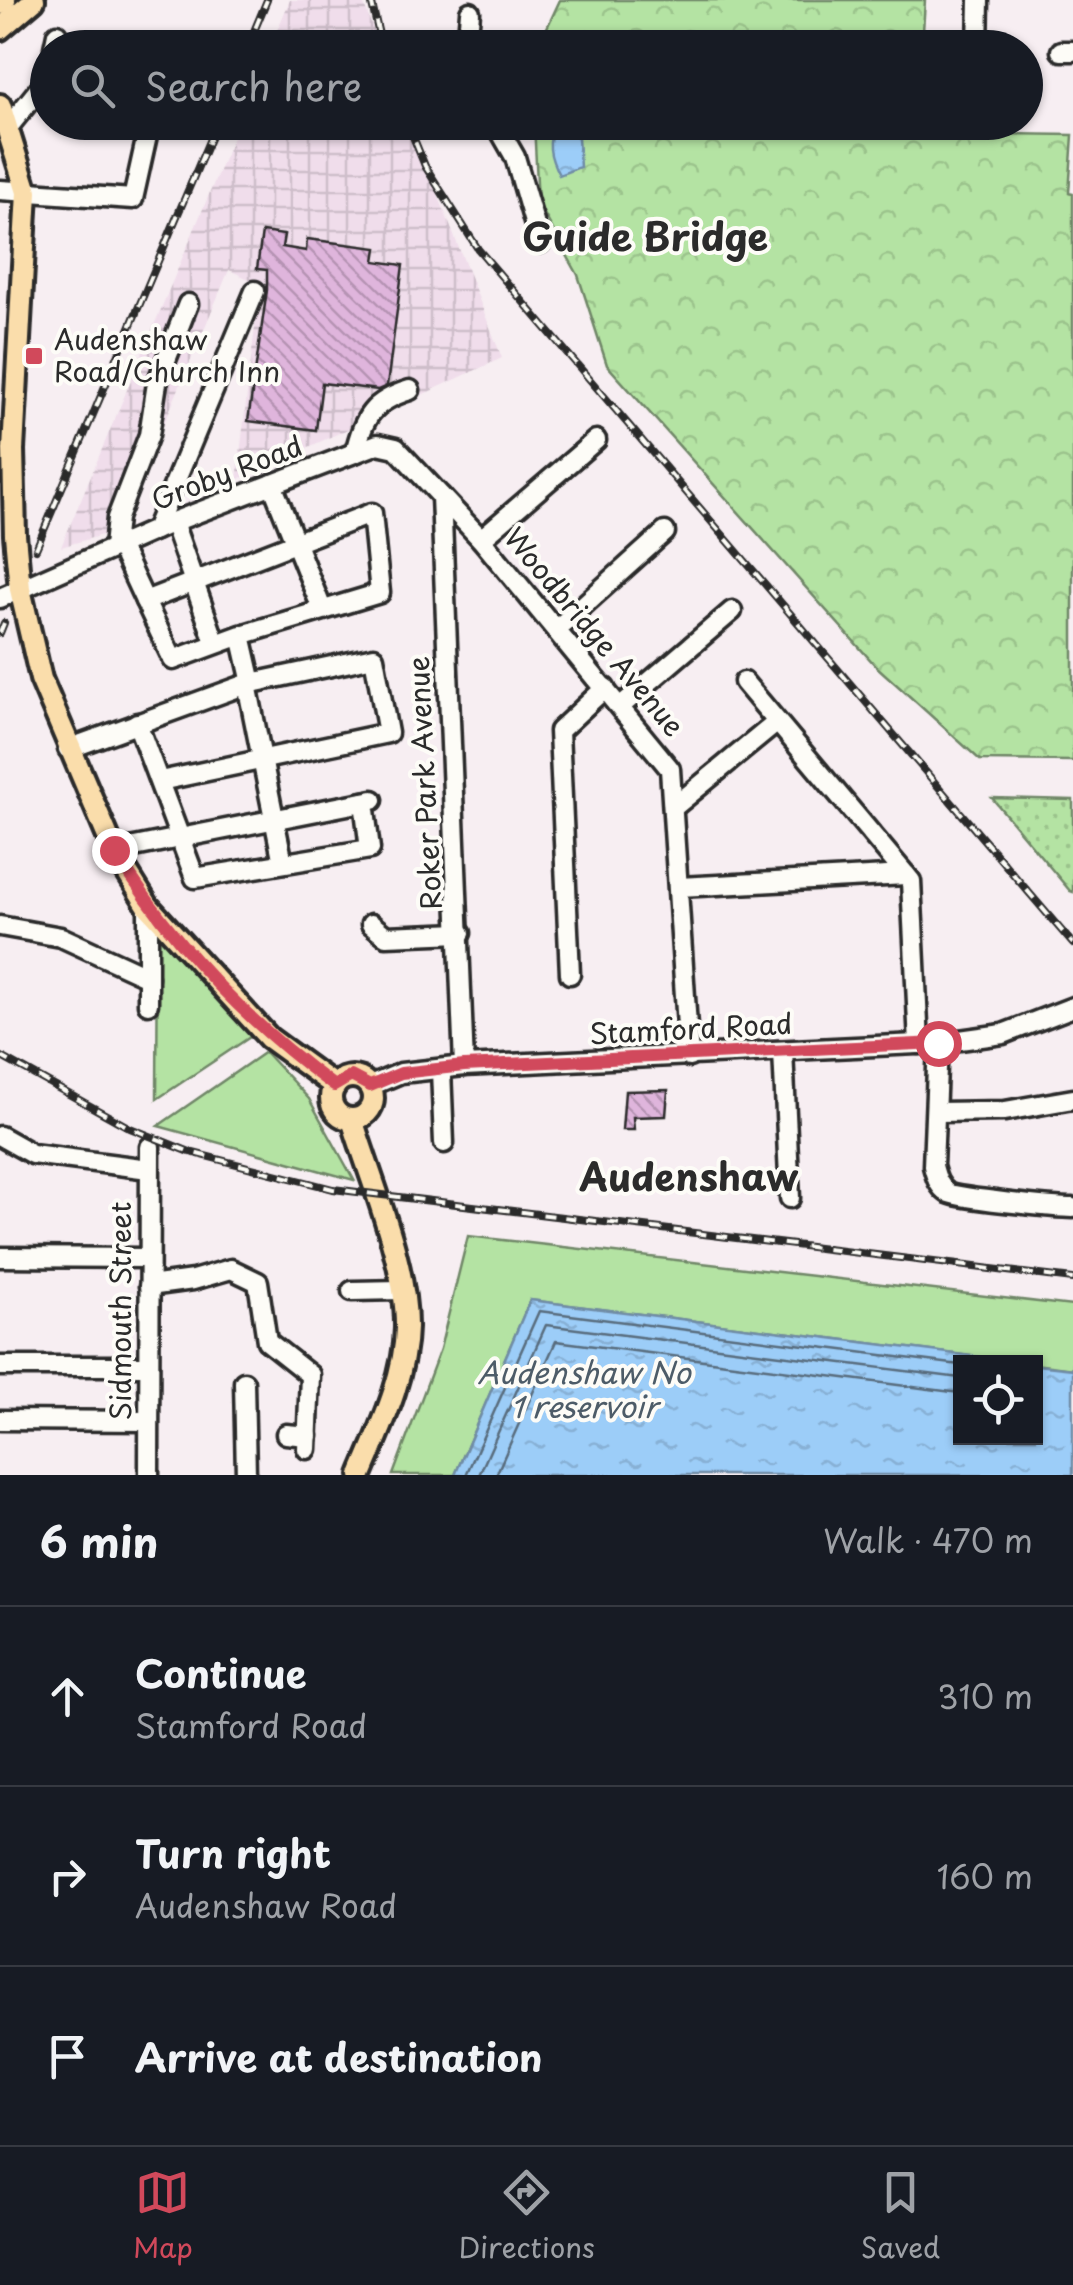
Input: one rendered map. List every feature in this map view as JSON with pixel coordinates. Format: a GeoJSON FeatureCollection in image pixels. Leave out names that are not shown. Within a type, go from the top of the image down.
{"type":"FeatureCollection","features":[{"type":"Feature","properties":{"kind":"main road"},"geometry":{"type":"LineString","coordinates":[[5,13],[34,0]]}},
{"type":"Feature","properties":{"kind":"main road"},"geometry":{"type":"LineString","coordinates":[[0,105],[10,126],[26,192],[6,449],[20,589],[41,679],[114,850],[148,906],[268,1038],[334,1086]]}},
{"type":"Feature","properties":{"kind":"main road"},"geometry":{"type":"LineString","coordinates":[[334,1086],[351,1076],[370,1086],[370,1108],[352,1119]]}},
{"type":"Feature","properties":{"kind":"main road"},"geometry":{"type":"LineString","coordinates":[[334,1086],[334,1108],[352,1119],[400,1290],[406,1328],[394,1394],[361,1475]]}},
{"type":"Feature","properties":{"kind":"street"},"geometry":{"type":"LineString","coordinates":[[978,30],[979,0]]}},
{"type":"Feature","properties":{"kind":"street"},"geometry":{"type":"LineString","coordinates":[[469,30],[473,4]]}},
{"type":"Feature","properties":{"kind":"street"},"geometry":{"type":"LineString","coordinates":[[10,126],[30,100]]}},
{"type":"Feature","properties":{"kind":"street"},"geometry":{"type":"LineString","coordinates":[[0,190],[133,199],[146,140]]}},
{"type":"Feature","properties":{"kind":"street"},"geometry":{"type":"LineString","coordinates":[[506,140],[516,157],[540,242]]}},
{"type":"Feature","properties":{"kind":"street"},"geometry":{"type":"LineString","coordinates":[[155,530],[255,291]]}},
{"type":"Feature","properties":{"kind":"street"},"geometry":{"type":"LineString","coordinates":[[146,601],[372,513],[380,594],[216,642],[173,660],[116,546],[116,518],[149,435],[156,383],[188,304]]}},
{"type":"Feature","properties":{"kind":"street"},"geometry":{"type":"LineString","coordinates":[[355,453],[363,418],[386,397],[410,390]]}},
{"type":"Feature","properties":{"kind":"street"},"geometry":{"type":"LineString","coordinates":[[482,539],[596,440]]}},
{"type":"Feature","properties":{"kind":"street","name":"Groby Road"},"geometry":{"type":"LineString","coordinates":[[0,598],[173,522],[378,444],[396,448],[441,496]]}},
{"type":"Feature","properties":{"kind":"street"},"geometry":{"type":"LineString","coordinates":[[272,484],[322,610]]}},
{"type":"Feature","properties":{"kind":"street","name":"Woodbridge Avenue"},"geometry":{"type":"LineString","coordinates":[[441,496],[482,539],[670,768],[689,1057]]}},
{"type":"Feature","properties":{"kind":"street","name":"Roker Park Avenue"},"geometry":{"type":"LineString","coordinates":[[441,496],[464,1066]]}},
{"type":"Feature","properties":{"kind":"street"},"geometry":{"type":"LineString","coordinates":[[173,522],[216,642]]}},
{"type":"Feature","properties":{"kind":"street"},"geometry":{"type":"LineString","coordinates":[[557,629],[665,532]]}},
{"type":"Feature","properties":{"kind":"street"},"geometry":{"type":"LineString","coordinates":[[621,706],[732,611]]}},
{"type":"Feature","properties":{"kind":"street"},"geometry":{"type":"LineString","coordinates":[[241,635],[272,820],[283,863]]}},
{"type":"Feature","properties":{"kind":"street"},"geometry":{"type":"LineString","coordinates":[[68,748],[249,683],[374,657],[388,733],[160,781]]}},
{"type":"Feature","properties":{"kind":"street"},"geometry":{"type":"LineString","coordinates":[[744,682],[911,882],[938,1112],[933,1166],[937,1182],[949,1195],[1073,1208]]}},
{"type":"Feature","properties":{"kind":"street"},"geometry":{"type":"LineString","coordinates":[[570,974],[559,731],[605,688]]}},
{"type":"Feature","properties":{"kind":"street"},"geometry":{"type":"LineString","coordinates":[[674,807],[776,722]]}},
{"type":"Feature","properties":{"kind":"street"},"geometry":{"type":"LineString","coordinates":[[114,850],[183,837],[272,820],[368,801],[370,849],[195,878],[183,837],[137,723]]}},
{"type":"Feature","properties":{"kind":"street"},"geometry":{"type":"LineString","coordinates":[[678,887],[906,876]]}},
{"type":"Feature","properties":{"kind":"street"},"geometry":{"type":"LineString","coordinates":[[148,906],[148,1004]]}},
{"type":"Feature","properties":{"kind":"street"},"geometry":{"type":"LineString","coordinates":[[371,924],[386,936],[461,934]]}},
{"type":"Feature","properties":{"kind":"street"},"geometry":{"type":"LineString","coordinates":[[0,926],[61,937],[148,977]]}},
{"type":"Feature","properties":{"kind":"street","name":"Stamford Road"},"geometry":{"type":"LineString","coordinates":[[370,1086],[401,1073],[464,1066],[929,1044],[1003,1034],[1073,1008]]}},
{"type":"Feature","properties":{"kind":"street"},"geometry":{"type":"LineString","coordinates":[[783,1051],[790,1198]]}},
{"type":"Feature","properties":{"kind":"street"},"geometry":{"type":"LineString","coordinates":[[441,1070],[444,1143]]}},
{"type":"Feature","properties":{"kind":"street"},"geometry":{"type":"LineString","coordinates":[[938,1112],[1005,1111],[1073,1099]]}},
{"type":"Feature","properties":{"kind":"street"},"geometry":{"type":"LineString","coordinates":[[0,1136],[32,1154],[149,1169]]}},
{"type":"Feature","properties":{"kind":"street","name":"Sidmouth Street"},"geometry":{"type":"LineString","coordinates":[[149,1475],[150,1147]]}},
{"type":"Feature","properties":{"kind":"street"},"geometry":{"type":"LineString","coordinates":[[0,1257],[147,1258]]}},
{"type":"Feature","properties":{"kind":"street"},"geometry":{"type":"LineString","coordinates":[[149,1286],[193,1280],[230,1268],[258,1282],[267,1341],[310,1375],[307,1443],[286,1434]]}},
{"type":"Feature","properties":{"kind":"street"},"geometry":{"type":"LineString","coordinates":[[352,1291],[400,1290]]}},
{"type":"Feature","properties":{"kind":"street"},"geometry":{"type":"LineString","coordinates":[[0,1366],[148,1366]]}},
{"type":"Feature","properties":{"kind":"street"},"geometry":{"type":"LineString","coordinates":[[244,1382],[246,1475]]}},
{"type":"Feature","properties":{"kind":"street"},"geometry":{"type":"LineString","coordinates":[[0,1420],[148,1421]]}},
{"type":"Feature","properties":{"kind":"shaded area"},"geometry":{"type":"Polygon","coordinates":[[[290,0],[362,0],[373,30],[277,30],[290,0]]]}},
{"type":"Feature","properties":{"kind":"shaded area"},"geometry":{"type":"Polygon","coordinates":[[[232,140],[417,140],[502,358],[237,480],[260,284],[229,270],[119,530],[61,547],[232,140]]]}},
{"type":"Feature","properties":{"kind":"green space"},"geometry":{"type":"Polygon","coordinates":[[[560,0],[925,0],[923,30],[546,30],[560,0]]]}},
{"type":"Feature","properties":{"kind":"green space"},"geometry":{"type":"Polygon","coordinates":[[[1043,135],[1073,135],[1069,193],[1073,194],[1073,761],[980,760],[876,666],[607,365],[578,275],[538,203],[535,140],[1043,140],[1043,135]]]}},
{"type":"Feature","properties":{"kind":"green space"},"geometry":{"type":"Polygon","coordinates":[[[992,798],[1073,800],[1073,892],[1070,891],[992,798]]]}},
{"type":"Feature","properties":{"kind":"green space"},"geometry":{"type":"Polygon","coordinates":[[[158,926],[253,1035],[157,1099],[158,926]]]}},
{"type":"Feature","properties":{"kind":"green space"},"geometry":{"type":"Polygon","coordinates":[[[265,1052],[309,1099],[354,1180],[158,1126],[265,1052]]]}},
{"type":"Feature","properties":{"kind":"green space"},"geometry":{"type":"Polygon","coordinates":[[[468,1236],[1073,1306],[1073,1369],[1043,1365],[1043,1355],[963,1355],[530,1300],[455,1475],[393,1475],[440,1349],[468,1236]]]}},
{"type":"Feature","properties":{"kind":"water"},"geometry":{"type":"Polygon","coordinates":[[[551,140],[578,140],[580,167],[559,175],[551,140]]]}},
{"type":"Feature","properties":{"kind":"water","name":"Audenshaw No 1 reservoir"},"geometry":{"type":"Polygon","coordinates":[[[530,1300],[964,1355],[953,1355],[953,1445],[1043,1445],[1043,1366],[1073,1369],[1073,1475],[455,1475],[530,1300]]]}},
{"type":"Feature","properties":{"kind":"building"},"geometry":{"type":"Polygon","coordinates":[[[262,232],[284,235],[282,247],[306,251],[307,239],[377,248],[375,261],[403,265],[387,386],[378,390],[322,383],[316,430],[248,421],[267,290],[267,270],[257,269],[262,232]]]}},
{"type":"Feature","properties":{"kind":"building"},"geometry":{"type":"Polygon","coordinates":[[[668,1090],[666,1116],[633,1117],[634,1130],[622,1130],[625,1091],[668,1090]]]}},
{"type":"Feature","properties":{"kind":"railway"},"geometry":{"type":"LineString","coordinates":[[254,30],[267,0]]}},
{"type":"Feature","properties":{"kind":"railway"},"geometry":{"type":"LineString","coordinates":[[371,0],[378,30]]}},
{"type":"Feature","properties":{"kind":"railway"},"geometry":{"type":"LineString","coordinates":[[36,549],[209,140]]}},
{"type":"Feature","properties":{"kind":"railway"},"geometry":{"type":"LineString","coordinates":[[414,140],[425,166],[478,249],[1073,944]]}},
{"type":"Feature","properties":{"kind":"railway"},"geometry":{"type":"LineString","coordinates":[[0,633],[4,623]]}},
{"type":"Feature","properties":{"kind":"railway"},"geometry":{"type":"LineString","coordinates":[[0,1056],[130,1128],[190,1152],[333,1189],[1073,1279]]}},
{"type":"Feature","properties":{"kind":"place","name":"Audenshaw Road/Church Inn"},"geometry":{"type":"Point","coordinates":[34,356]}},
{"type":"Feature","properties":{"kind":"district","name":"Guide Bridge"},"geometry":{"type":"Point","coordinates":[645,238]}},
{"type":"Feature","properties":{"kind":"district","name":"Audenshaw"},"geometry":{"type":"Point","coordinates":[689,1178]}},
{"type":"Feature","properties":{"kind":"route"},"geometry":{"type":"LineString","coordinates":[[114,850],[148,906],[268,1038],[334,1086],[351,1076],[370,1086],[401,1073],[464,1066],[938,1043]]}}]}
